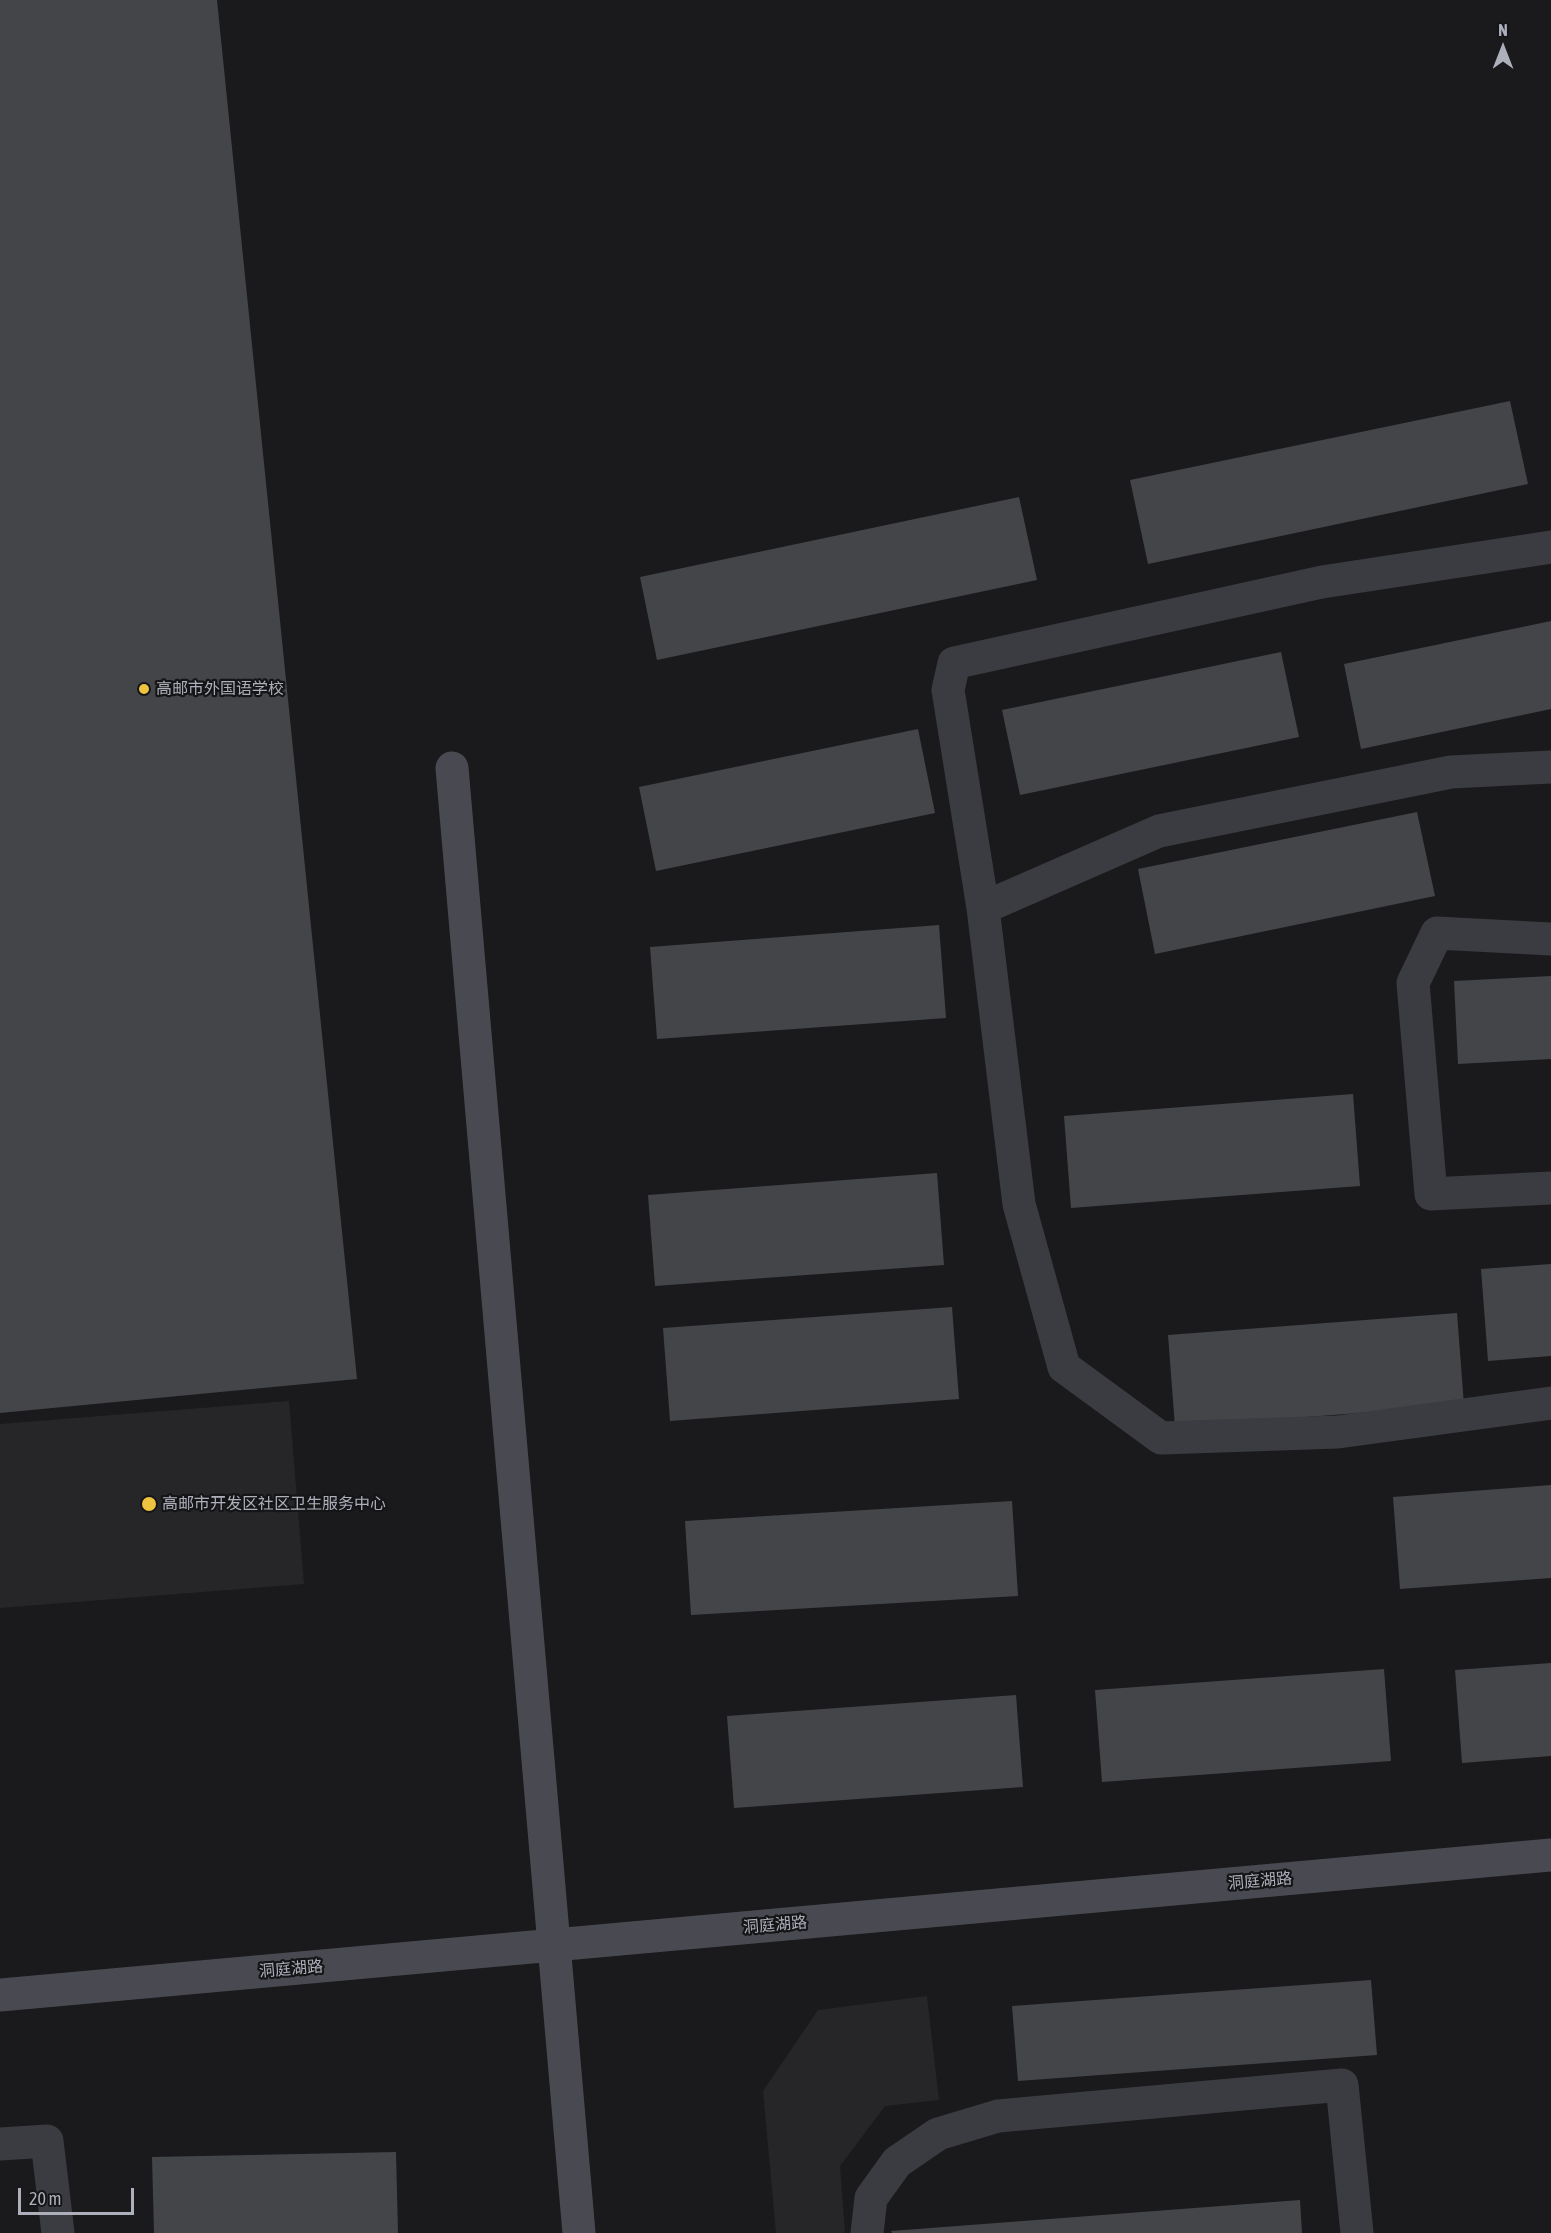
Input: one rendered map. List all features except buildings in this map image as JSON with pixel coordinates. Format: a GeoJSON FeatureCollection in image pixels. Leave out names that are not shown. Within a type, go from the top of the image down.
{"type":"FeatureCollection","features":[{"type":"Feature","properties":{"kind":"street"},"geometry":{"type":"LineString","coordinates":[[1551,547],[1322,582],[954,663],[948,690],[983,908],[1019,1204],[1064,1367],[1161,1438],[1338,1432],[1551,1403]]}},
{"type":"Feature","properties":{"kind":"street"},"geometry":{"type":"LineString","coordinates":[[983,908],[1159,831],[1451,772],[1551,767]]}},
{"type":"Feature","properties":{"kind":"street"},"geometry":{"type":"LineString","coordinates":[[452,768],[579,2233]]}},
{"type":"Feature","properties":{"kind":"street"},"geometry":{"type":"LineString","coordinates":[[1551,939],[1437,933],[1413,983],[1431,1194],[1551,1188]]}},
{"type":"Feature","properties":{"kind":"street","name":"洞庭湖路"},"geometry":{"type":"LineString","coordinates":[[0,1995],[1551,1855]]}},
{"type":"Feature","properties":{"kind":"street"},"geometry":{"type":"LineString","coordinates":[[867,2233],[871,2198],[897,2162],[938,2134],[998,2116],[1342,2085],[1357,2233]]}},
{"type":"Feature","properties":{"kind":"street"},"geometry":{"type":"LineString","coordinates":[[0,2144],[47,2141],[58,2233]]}},
{"type":"Feature","properties":{"kind":"shaded area","name":"高邮市开发区社区卫生服务中心"},"geometry":{"type":"Polygon","coordinates":[[[289,1401],[304,1584],[0,1608],[0,1424],[289,1401]]]}},
{"type":"Feature","properties":{"kind":"shaded area"},"geometry":{"type":"Polygon","coordinates":[[[927,1996],[939,2100],[885,2106],[840,2166],[845,2233],[776,2233],[763,2091],[818,2010],[927,1996]]]}},
{"type":"Feature","properties":{"kind":"place","name":"高邮市外国语学校"},"geometry":{"type":"Point","coordinates":[144,689]}},
{"type":"Feature","properties":{"kind":"place","name":"高邮市开发区社区卫生服务中心"},"geometry":{"type":"Point","coordinates":[149,1504]}}]}
